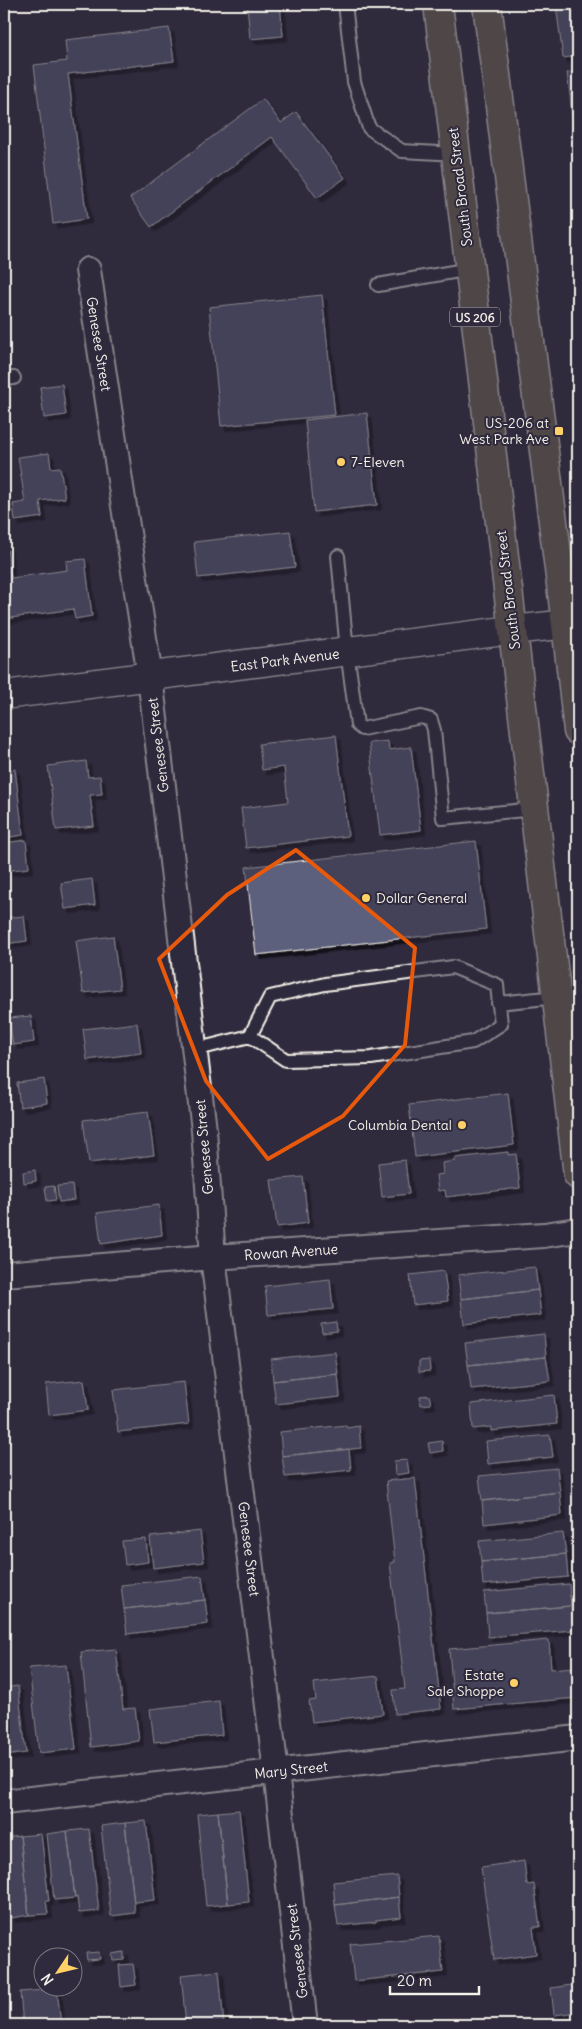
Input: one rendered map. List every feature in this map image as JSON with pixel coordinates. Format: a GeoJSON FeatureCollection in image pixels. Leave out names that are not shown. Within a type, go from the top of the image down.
{"type":"FeatureCollection","features":[{"type":"Feature","properties":{"kind":"main road","name":"South Broad Street"},"geometry":{"type":"LineString","coordinates":[[438,4],[578,1175]]}},
{"type":"Feature","properties":{"kind":"main road"},"geometry":{"type":"LineString","coordinates":[[488,4],[572,624],[578,731]]}},
{"type":"Feature","properties":{"kind":"street","name":"Genesee Street"},"geometry":{"type":"LineString","coordinates":[[88,270],[150,677],[204,1130],[213,1257],[305,2025]]}},
{"type":"Feature","properties":{"kind":"street","name":"East Park Avenue"},"geometry":{"type":"LineString","coordinates":[[4,695],[572,624]]}},
{"type":"Feature","properties":{"kind":"street","name":"Rowan Avenue"},"geometry":{"type":"LineString","coordinates":[[4,1274],[213,1257],[544,1235],[578,1230]]}},
{"type":"Feature","properties":{"kind":"street","name":"Mary Street"},"geometry":{"type":"LineString","coordinates":[[4,1802],[578,1738]]}},
{"type":"Feature","properties":{"kind":"lane"},"geometry":{"type":"LineString","coordinates":[[345,4],[354,82],[369,128],[402,151],[457,154]]}},
{"type":"Feature","properties":{"kind":"lane"},"geometry":{"type":"LineString","coordinates":[[378,285],[470,269]]}},
{"type":"Feature","properties":{"kind":"lane"},"geometry":{"type":"LineString","coordinates":[[338,556],[347,652],[357,725],[362,728],[422,717],[431,720],[434,730],[443,818],[534,809]]}},
{"type":"Feature","properties":{"kind":"lane"},"geometry":{"type":"LineString","coordinates":[[194,1050],[250,1036],[286,1060],[371,1058],[474,1042],[501,1024],[497,985],[453,967],[325,984],[270,997],[250,1036]]}},
{"type":"Feature","properties":{"kind":"lane"},"geometry":{"type":"LineString","coordinates":[[498,1003],[557,996]]}},
{"type":"Feature","properties":{"kind":"highlighted area"},"geometry":{"type":"Polygon","coordinates":[[[296,850],[415,948],[405,1045],[343,1116],[268,1159],[206,1081],[159,959],[227,895],[296,850]]]}},
{"type":"Feature","properties":{"kind":"building"},"geometry":{"type":"Polygon","coordinates":[[[247,4],[280,4],[283,36],[250,39],[247,4]]]}},
{"type":"Feature","properties":{"kind":"building"},"geometry":{"type":"Polygon","coordinates":[[[578,4],[578,56],[563,58],[556,5],[578,4]]]}},
{"type":"Feature","properties":{"kind":"building"},"geometry":{"type":"Polygon","coordinates":[[[169,28],[174,61],[68,74],[87,219],[53,224],[34,65],[67,61],[65,40],[169,28]]]}},
{"type":"Feature","properties":{"kind":"building"},"geometry":{"type":"Polygon","coordinates":[[[578,71],[578,94],[570,95],[567,73],[578,71]]]}},
{"type":"Feature","properties":{"kind":"building"},"geometry":{"type":"Polygon","coordinates":[[[578,94],[578,117],[572,118],[570,95],[578,94]]]}},
{"type":"Feature","properties":{"kind":"building"},"geometry":{"type":"Polygon","coordinates":[[[263,99],[281,123],[296,112],[345,178],[317,198],[272,137],[151,227],[130,198],[263,99]]]}},
{"type":"Feature","properties":{"kind":"building"},"geometry":{"type":"Polygon","coordinates":[[[578,133],[578,186],[572,134],[578,133]]]}},
{"type":"Feature","properties":{"kind":"building"},"geometry":{"type":"Polygon","coordinates":[[[322,295],[335,415],[221,426],[209,307],[322,295]]]}},
{"type":"Feature","properties":{"kind":"building"},"geometry":{"type":"Polygon","coordinates":[[[62,384],[66,415],[44,418],[40,387],[62,384]]]}},
{"type":"Feature","properties":{"kind":"building","name":"7-Eleven"},"geometry":{"type":"Polygon","coordinates":[[[367,413],[377,505],[314,512],[305,420],[367,413]]]}},
{"type":"Feature","properties":{"kind":"building"},"geometry":{"type":"Polygon","coordinates":[[[49,453],[51,468],[60,467],[65,498],[40,501],[42,517],[15,521],[13,504],[25,502],[18,457],[49,453]]]}},
{"type":"Feature","properties":{"kind":"building"},"geometry":{"type":"Polygon","coordinates":[[[4,523],[11,578],[67,570],[66,561],[85,559],[92,616],[75,619],[73,609],[4,619],[4,523]]]}},
{"type":"Feature","properties":{"kind":"building"},"geometry":{"type":"Polygon","coordinates":[[[290,531],[295,567],[198,578],[194,542],[290,531]]]}},
{"type":"Feature","properties":{"kind":"building"},"geometry":{"type":"Polygon","coordinates":[[[336,735],[348,836],[246,848],[241,808],[288,802],[284,767],[262,770],[259,744],[336,735]]]}},
{"type":"Feature","properties":{"kind":"building"},"geometry":{"type":"Polygon","coordinates":[[[388,741],[389,750],[411,747],[421,830],[380,835],[369,743],[388,741]]]}},
{"type":"Feature","properties":{"kind":"building"},"geometry":{"type":"Polygon","coordinates":[[[86,761],[88,777],[100,776],[102,794],[90,795],[94,826],[56,830],[48,766],[86,761]]]}},
{"type":"Feature","properties":{"kind":"building"},"geometry":{"type":"Polygon","coordinates":[[[15,769],[23,835],[4,838],[4,771],[15,769]]]}},
{"type":"Feature","properties":{"kind":"building"},"geometry":{"type":"Polygon","coordinates":[[[26,840],[29,868],[4,871],[4,843],[26,840]]]}},
{"type":"Feature","properties":{"kind":"building","name":"Dollar General"},"geometry":{"type":"Polygon","coordinates":[[[476,841],[486,929],[256,955],[246,867],[476,841]]]}},
{"type":"Feature","properties":{"kind":"building"},"geometry":{"type":"Polygon","coordinates":[[[92,879],[95,905],[65,909],[61,883],[92,879]]]}},
{"type":"Feature","properties":{"kind":"building"},"geometry":{"type":"Polygon","coordinates":[[[24,916],[27,941],[4,944],[4,918],[24,916]]]}},
{"type":"Feature","properties":{"kind":"building"},"geometry":{"type":"Polygon","coordinates":[[[113,936],[120,989],[83,993],[76,941],[113,936]]]}},
{"type":"Feature","properties":{"kind":"building"},"geometry":{"type":"Polygon","coordinates":[[[31,1016],[34,1042],[13,1045],[9,1018],[31,1016]]]}},
{"type":"Feature","properties":{"kind":"building"},"geometry":{"type":"Polygon","coordinates":[[[137,1023],[141,1053],[87,1060],[83,1029],[137,1023]]]}},
{"type":"Feature","properties":{"kind":"building"},"geometry":{"type":"Polygon","coordinates":[[[44,1079],[47,1103],[20,1107],[17,1083],[44,1079]]]}},
{"type":"Feature","properties":{"kind":"building","name":"Columbia Dental"},"geometry":{"type":"Polygon","coordinates":[[[508,1093],[514,1145],[415,1157],[409,1105],[508,1093]]]}},
{"type":"Feature","properties":{"kind":"building"},"geometry":{"type":"Polygon","coordinates":[[[148,1112],[154,1155],[89,1163],[83,1120],[148,1112]]]}},
{"type":"Feature","properties":{"kind":"building"},"geometry":{"type":"Polygon","coordinates":[[[508,1152],[508,1155],[516,1154],[520,1188],[446,1197],[445,1190],[438,1191],[436,1175],[443,1174],[442,1163],[455,1161],[455,1158],[508,1152]]]}},
{"type":"Feature","properties":{"kind":"building"},"geometry":{"type":"Polygon","coordinates":[[[405,1160],[409,1194],[382,1197],[378,1163],[405,1160]]]}},
{"type":"Feature","properties":{"kind":"building"},"geometry":{"type":"Polygon","coordinates":[[[35,1170],[36,1181],[24,1183],[23,1172],[35,1170]]]}},
{"type":"Feature","properties":{"kind":"building"},"geometry":{"type":"Polygon","coordinates":[[[303,1177],[308,1223],[277,1227],[271,1180],[303,1177]]]}},
{"type":"Feature","properties":{"kind":"building"},"geometry":{"type":"Polygon","coordinates":[[[72,1185],[74,1200],[59,1202],[57,1186],[72,1185]]]}},
{"type":"Feature","properties":{"kind":"building"},"geometry":{"type":"Polygon","coordinates":[[[54,1186],[56,1200],[47,1201],[45,1187],[54,1186]]]}},
{"type":"Feature","properties":{"kind":"building"},"geometry":{"type":"Polygon","coordinates":[[[159,1205],[162,1235],[101,1244],[97,1213],[159,1205]]]}},
{"type":"Feature","properties":{"kind":"building"},"geometry":{"type":"Polygon","coordinates":[[[535,1267],[538,1290],[461,1299],[458,1275],[535,1267]]]}},
{"type":"Feature","properties":{"kind":"building"},"geometry":{"type":"Polygon","coordinates":[[[444,1271],[448,1301],[413,1305],[410,1275],[444,1271]]]}},
{"type":"Feature","properties":{"kind":"building"},"geometry":{"type":"Polygon","coordinates":[[[330,1279],[333,1309],[268,1315],[265,1286],[330,1279]]]}},
{"type":"Feature","properties":{"kind":"building"},"geometry":{"type":"Polygon","coordinates":[[[538,1290],[541,1315],[464,1324],[461,1299],[538,1290]]]}},
{"type":"Feature","properties":{"kind":"building"},"geometry":{"type":"Polygon","coordinates":[[[336,1322],[337,1331],[322,1333],[321,1324],[336,1322]]]}},
{"type":"Feature","properties":{"kind":"building"},"geometry":{"type":"Polygon","coordinates":[[[544,1334],[546,1357],[468,1365],[465,1343],[544,1334]]]}},
{"type":"Feature","properties":{"kind":"building"},"geometry":{"type":"Polygon","coordinates":[[[335,1352],[338,1374],[273,1381],[271,1359],[335,1352]]]}},
{"type":"Feature","properties":{"kind":"building"},"geometry":{"type":"Polygon","coordinates":[[[546,1357],[550,1381],[471,1389],[468,1365],[546,1357]]]}},
{"type":"Feature","properties":{"kind":"building"},"geometry":{"type":"Polygon","coordinates":[[[429,1360],[430,1371],[419,1372],[419,1361],[429,1360]]]}},
{"type":"Feature","properties":{"kind":"building"},"geometry":{"type":"Polygon","coordinates":[[[338,1374],[340,1397],[276,1404],[273,1381],[338,1374]]]}},
{"type":"Feature","properties":{"kind":"building"},"geometry":{"type":"Polygon","coordinates":[[[84,1380],[88,1410],[49,1415],[46,1384],[84,1380]]]}},
{"type":"Feature","properties":{"kind":"building"},"geometry":{"type":"Polygon","coordinates":[[[184,1382],[189,1424],[118,1432],[113,1390],[184,1382]]]}},
{"type":"Feature","properties":{"kind":"building"},"geometry":{"type":"Polygon","coordinates":[[[429,1395],[431,1404],[421,1405],[420,1396],[429,1395]]]}},
{"type":"Feature","properties":{"kind":"building"},"geometry":{"type":"Polygon","coordinates":[[[554,1395],[557,1424],[491,1431],[491,1427],[473,1429],[471,1404],[554,1395]]]}},
{"type":"Feature","properties":{"kind":"building"},"geometry":{"type":"Polygon","coordinates":[[[346,1425],[347,1428],[359,1426],[361,1448],[282,1456],[280,1432],[346,1425]]]}},
{"type":"Feature","properties":{"kind":"building"},"geometry":{"type":"Polygon","coordinates":[[[550,1435],[553,1457],[488,1464],[486,1441],[550,1435]]]}},
{"type":"Feature","properties":{"kind":"building"},"geometry":{"type":"Polygon","coordinates":[[[442,1441],[443,1451],[430,1453],[428,1443],[442,1441]]]}},
{"type":"Feature","properties":{"kind":"building"},"geometry":{"type":"Polygon","coordinates":[[[349,1449],[351,1470],[285,1477],[282,1456],[349,1449]]]}},
{"type":"Feature","properties":{"kind":"building"},"geometry":{"type":"Polygon","coordinates":[[[407,1460],[409,1473],[395,1475],[394,1461],[407,1460]]]}},
{"type":"Feature","properties":{"kind":"building"},"geometry":{"type":"Polygon","coordinates":[[[557,1468],[560,1492],[482,1501],[479,1476],[557,1468]]]}},
{"type":"Feature","properties":{"kind":"building"},"geometry":{"type":"Polygon","coordinates":[[[415,1478],[441,1709],[395,1714],[393,1690],[405,1689],[390,1563],[395,1562],[386,1481],[415,1478]]]}},
{"type":"Feature","properties":{"kind":"building"},"geometry":{"type":"Polygon","coordinates":[[[560,1492],[562,1515],[484,1524],[482,1501],[560,1492]]]}},
{"type":"Feature","properties":{"kind":"building"},"geometry":{"type":"Polygon","coordinates":[[[200,1531],[204,1562],[153,1568],[150,1537],[200,1531]]]}},
{"type":"Feature","properties":{"kind":"building"},"geometry":{"type":"Polygon","coordinates":[[[563,1533],[566,1554],[481,1562],[479,1541],[563,1533]]]}},
{"type":"Feature","properties":{"kind":"building"},"geometry":{"type":"Polygon","coordinates":[[[146,1539],[148,1562],[125,1565],[122,1541],[146,1539]]]}},
{"type":"Feature","properties":{"kind":"building"},"geometry":{"type":"Polygon","coordinates":[[[566,1554],[568,1577],[483,1585],[481,1562],[566,1554]]]}},
{"type":"Feature","properties":{"kind":"building"},"geometry":{"type":"Polygon","coordinates":[[[202,1576],[205,1600],[124,1609],[121,1585],[202,1576]]]}},
{"type":"Feature","properties":{"kind":"building"},"geometry":{"type":"Polygon","coordinates":[[[569,1584],[571,1606],[486,1613],[484,1592],[569,1584]]]}},
{"type":"Feature","properties":{"kind":"building"},"geometry":{"type":"Polygon","coordinates":[[[205,1600],[208,1624],[127,1634],[124,1609],[205,1600]]]}},
{"type":"Feature","properties":{"kind":"building"},"geometry":{"type":"Polygon","coordinates":[[[571,1606],[573,1630],[488,1637],[486,1613],[571,1606]]]}},
{"type":"Feature","properties":{"kind":"building","name":"Estate Sale Shoppe"},"geometry":{"type":"Polygon","coordinates":[[[549,1640],[551,1669],[574,1667],[577,1698],[454,1709],[449,1649],[549,1640]]]}},
{"type":"Feature","properties":{"kind":"building"},"geometry":{"type":"Polygon","coordinates":[[[116,1649],[123,1709],[135,1708],[139,1741],[91,1747],[81,1652],[116,1649]]]}},
{"type":"Feature","properties":{"kind":"building"},"geometry":{"type":"Polygon","coordinates":[[[66,1665],[76,1749],[39,1753],[29,1668],[66,1665]]]}},
{"type":"Feature","properties":{"kind":"building"},"geometry":{"type":"Polygon","coordinates":[[[378,1676],[383,1714],[312,1722],[309,1701],[316,1700],[314,1683],[378,1676]]]}},
{"type":"Feature","properties":{"kind":"building"},"geometry":{"type":"Polygon","coordinates":[[[18,1686],[26,1753],[4,1756],[4,1688],[18,1686]]]}},
{"type":"Feature","properties":{"kind":"building"},"geometry":{"type":"Polygon","coordinates":[[[219,1701],[222,1735],[154,1742],[150,1709],[219,1701]]]}},
{"type":"Feature","properties":{"kind":"building"},"geometry":{"type":"Polygon","coordinates":[[[239,1810],[249,1902],[228,1904],[218,1812],[239,1810]]]}},
{"type":"Feature","properties":{"kind":"building"},"geometry":{"type":"Polygon","coordinates":[[[218,1812],[228,1904],[206,1906],[197,1814],[218,1812]]]}},
{"type":"Feature","properties":{"kind":"building"},"geometry":{"type":"Polygon","coordinates":[[[146,1821],[155,1900],[134,1902],[125,1823],[146,1821]]]}},
{"type":"Feature","properties":{"kind":"building"},"geometry":{"type":"Polygon","coordinates":[[[125,1823],[135,1913],[111,1916],[101,1826],[125,1823]]]}},
{"type":"Feature","properties":{"kind":"building"},"geometry":{"type":"Polygon","coordinates":[[[89,1829],[99,1911],[79,1913],[77,1897],[75,1898],[67,1831],[89,1829]]]}},
{"type":"Feature","properties":{"kind":"building"},"geometry":{"type":"Polygon","coordinates":[[[67,1831],[75,1898],[54,1900],[47,1834],[67,1831]]]}},
{"type":"Feature","properties":{"kind":"building"},"geometry":{"type":"Polygon","coordinates":[[[41,1834],[49,1901],[46,1901],[48,1914],[29,1915],[20,1836],[41,1834]]]}},
{"type":"Feature","properties":{"kind":"building"},"geometry":{"type":"Polygon","coordinates":[[[20,1836],[29,1915],[11,1918],[9,1905],[6,1906],[4,1889],[4,1838],[20,1836]]]}},
{"type":"Feature","properties":{"kind":"building"},"geometry":{"type":"Polygon","coordinates":[[[524,1861],[527,1885],[534,1884],[540,1927],[533,1927],[536,1954],[494,1960],[481,1867],[524,1861]]]}},
{"type":"Feature","properties":{"kind":"building"},"geometry":{"type":"Polygon","coordinates":[[[397,1876],[399,1897],[335,1905],[333,1882],[397,1876]]]}},
{"type":"Feature","properties":{"kind":"building"},"geometry":{"type":"Polygon","coordinates":[[[399,1897],[401,1917],[338,1926],[335,1905],[399,1897]]]}},
{"type":"Feature","properties":{"kind":"building"},"geometry":{"type":"Polygon","coordinates":[[[439,1936],[443,1972],[354,1981],[350,1944],[439,1936]]]}},
{"type":"Feature","properties":{"kind":"building"},"geometry":{"type":"Polygon","coordinates":[[[99,1952],[100,1959],[87,1960],[86,1953],[99,1952]]]}},
{"type":"Feature","properties":{"kind":"building"},"geometry":{"type":"Polygon","coordinates":[[[124,1952],[124,1960],[113,1961],[112,1954],[124,1952]]]}},
{"type":"Feature","properties":{"kind":"building"},"geometry":{"type":"Polygon","coordinates":[[[133,1964],[136,1985],[121,1987],[119,1965],[133,1964]]]}},
{"type":"Feature","properties":{"kind":"building"},"geometry":{"type":"Polygon","coordinates":[[[219,1971],[224,2025],[186,2025],[181,1975],[219,1971]]]}},
{"type":"Feature","properties":{"kind":"building"},"geometry":{"type":"Polygon","coordinates":[[[578,1984],[578,2012],[554,2015],[551,1988],[578,1984]]]}},
{"type":"Feature","properties":{"kind":"building"},"geometry":{"type":"Polygon","coordinates":[[[32,1991],[32,1996],[58,1996],[61,2025],[23,2025],[20,1992],[32,1991]]]}},
{"type":"Feature","properties":{"kind":"building"},"geometry":{"type":"Polygon","coordinates":[[[578,2018],[578,2025],[549,2025],[549,2022],[578,2018]]]}},
{"type":"Feature","properties":{"kind":"place","name":"US-206 at West Park Ave"},"geometry":{"type":"Point","coordinates":[559,431]}},
{"type":"Feature","properties":{"kind":"place","name":"7-Eleven"},"geometry":{"type":"Point","coordinates":[341,462]}},
{"type":"Feature","properties":{"kind":"place","name":"Dollar General"},"geometry":{"type":"Point","coordinates":[366,898]}},
{"type":"Feature","properties":{"kind":"place","name":"Columbia Dental"},"geometry":{"type":"Point","coordinates":[462,1125]}},
{"type":"Feature","properties":{"kind":"place","name":"Estate Sale Shoppe"},"geometry":{"type":"Point","coordinates":[514,1683]}}]}
